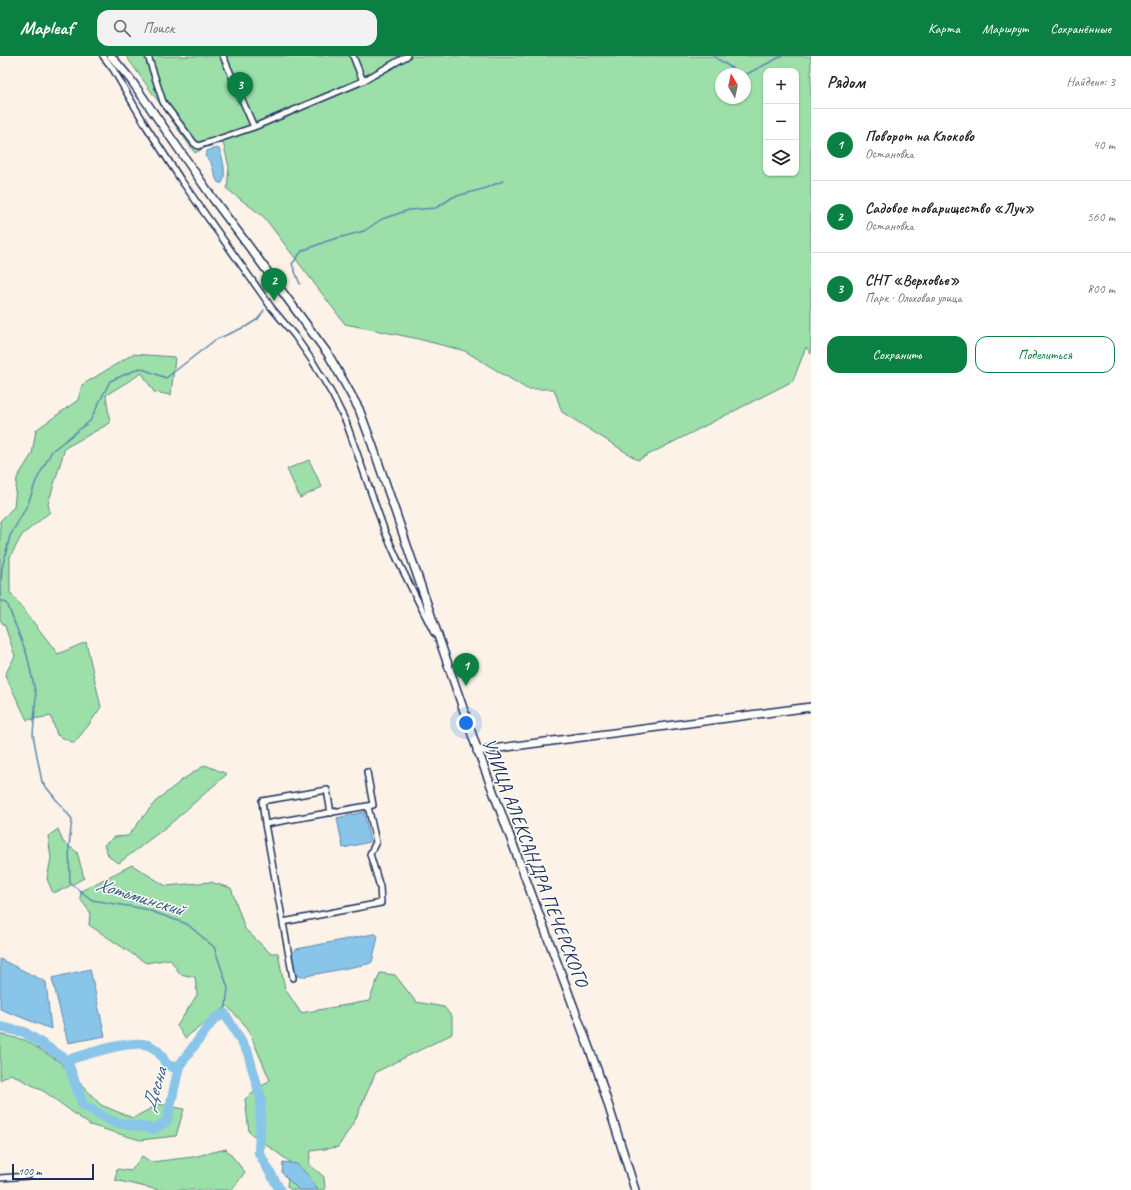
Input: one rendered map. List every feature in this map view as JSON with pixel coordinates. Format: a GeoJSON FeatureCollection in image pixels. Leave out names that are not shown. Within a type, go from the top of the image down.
{"type":"FeatureCollection","features":[{"type":"Feature","properties":{"kind":"main road","name":"УЛИЦА АЛЕКСАНДРА ПЕЧЕРСКОГО"},"geometry":{"type":"LineString","coordinates":[[111,56],[131,80],[214,200],[308,326],[344,382],[358,410],[372,444],[477,751],[598,1072],[635,1190]]}},
{"type":"Feature","properties":{"kind":"main road"},"geometry":{"type":"LineString","coordinates":[[477,751],[811,707]]}},
{"type":"Feature","properties":{"kind":"street"},"geometry":{"type":"LineString","coordinates":[[103,56],[113,69],[146,126],[181,180],[272,307],[295,336],[332,394],[346,422],[386,532],[400,565],[440,644]]}},
{"type":"Feature","properties":{"kind":"street"},"geometry":{"type":"LineString","coordinates":[[148,56],[163,102],[194,144],[198,146],[254,127],[363,81],[407,56]]}},
{"type":"Feature","properties":{"kind":"street"},"geometry":{"type":"LineString","coordinates":[[223,56],[254,127]]}},
{"type":"Feature","properties":{"kind":"street"},"geometry":{"type":"LineString","coordinates":[[354,56],[363,81]]}},
{"type":"Feature","properties":{"kind":"street"},"geometry":{"type":"LineString","coordinates":[[265,824],[372,806],[367,772]]}},
{"type":"Feature","properties":{"kind":"street"},"geometry":{"type":"LineString","coordinates":[[293,978],[262,801],[327,790],[331,812]]}},
{"type":"Feature","properties":{"kind":"street"},"geometry":{"type":"LineString","coordinates":[[283,922],[381,903],[380,887],[370,854],[376,842],[368,806]]}},
{"type":"Feature","properties":{"kind":"street"},"geometry":{"type":"LineString","coordinates":[[0,1178],[28,1176]]}},
{"type":"Feature","properties":{"kind":"green space"},"geometry":{"type":"Polygon","coordinates":[[[126,56],[811,56],[811,354],[806,347],[793,381],[638,460],[562,412],[554,389],[527,389],[465,351],[414,338],[345,324],[264,217],[227,189],[229,167],[223,142],[204,148],[195,153],[126,56]]]}},
{"type":"Feature","properties":{"kind":"green space"},"geometry":{"type":"Polygon","coordinates":[[[133,354],[175,357],[171,395],[154,392],[142,373],[106,395],[110,423],[65,448],[48,504],[50,512],[22,535],[10,557],[10,592],[58,654],[86,642],[101,707],[74,743],[57,735],[51,716],[27,720],[5,675],[15,656],[5,626],[0,620],[0,521],[14,507],[17,478],[32,454],[36,430],[78,400],[82,385],[133,354]]]}},
{"type":"Feature","properties":{"kind":"green space"},"geometry":{"type":"Polygon","coordinates":[[[309,460],[322,487],[300,498],[287,469],[309,460]]]}},
{"type":"Feature","properties":{"kind":"green space"},"geometry":{"type":"Polygon","coordinates":[[[205,765],[227,774],[170,824],[119,863],[109,857],[104,845],[115,837],[128,836],[155,802],[182,780],[205,765]]]}},
{"type":"Feature","properties":{"kind":"green space"},"geometry":{"type":"Polygon","coordinates":[[[58,829],[63,842],[77,852],[84,878],[53,893],[47,879],[51,858],[48,836],[58,829]]]}},
{"type":"Feature","properties":{"kind":"green space"},"geometry":{"type":"Polygon","coordinates":[[[132,865],[166,886],[210,882],[231,888],[245,929],[270,953],[278,953],[285,989],[301,1013],[369,1001],[380,973],[395,975],[416,1002],[444,1007],[452,1017],[452,1034],[376,1072],[355,1120],[338,1147],[311,1151],[309,1164],[324,1177],[325,1190],[291,1190],[287,1186],[290,1162],[249,1132],[245,1099],[270,1080],[247,1027],[227,1006],[185,1038],[177,1026],[197,995],[195,977],[180,974],[170,959],[146,963],[89,925],[90,912],[80,899],[81,891],[132,865]]]}},
{"type":"Feature","properties":{"kind":"green space"},"geometry":{"type":"Polygon","coordinates":[[[0,1034],[25,1040],[60,1062],[101,1105],[133,1118],[159,1104],[184,1109],[176,1136],[140,1140],[90,1125],[45,1092],[11,1074],[0,1080],[0,1034]]]}},
{"type":"Feature","properties":{"kind":"green space"},"geometry":{"type":"Polygon","coordinates":[[[226,1149],[245,1172],[232,1190],[159,1190],[115,1180],[117,1169],[131,1171],[142,1156],[151,1162],[193,1157],[226,1149]]]}},
{"type":"Feature","properties":{"kind":"water"},"geometry":{"type":"Polygon","coordinates":[[[216,148],[219,149],[224,166],[222,183],[217,181],[211,163],[205,156],[207,151],[216,148]]]}},
{"type":"Feature","properties":{"kind":"water"},"geometry":{"type":"Polygon","coordinates":[[[364,812],[370,842],[343,848],[337,818],[364,812]]]}},
{"type":"Feature","properties":{"kind":"water"},"geometry":{"type":"Polygon","coordinates":[[[376,934],[378,937],[372,962],[368,964],[301,977],[297,976],[293,969],[291,958],[294,951],[297,949],[376,934]]]}},
{"type":"Feature","properties":{"kind":"water"},"geometry":{"type":"Polygon","coordinates":[[[0,959],[46,982],[51,1029],[0,1009],[0,959]]]}},
{"type":"Feature","properties":{"kind":"water"},"geometry":{"type":"Polygon","coordinates":[[[90,969],[105,1036],[68,1043],[52,978],[90,969]]]}},
{"type":"Feature","properties":{"kind":"water"},"geometry":{"type":"Polygon","coordinates":[[[283,1162],[297,1164],[308,1175],[318,1190],[299,1190],[282,1173],[283,1162]]]}},
{"type":"Feature","properties":{"kind":"waterway"},"geometry":{"type":"LineString","coordinates":[[713,56],[732,68]]}},
{"type":"Feature","properties":{"kind":"waterway"},"geometry":{"type":"LineString","coordinates":[[751,72],[782,56]]}},
{"type":"Feature","properties":{"kind":"waterway"},"geometry":{"type":"LineString","coordinates":[[300,284],[292,264],[302,251],[327,241],[364,231],[382,219],[409,210],[436,208],[453,197],[483,189],[503,181]]}},
{"type":"Feature","properties":{"kind":"waterway"},"geometry":{"type":"LineString","coordinates":[[0,600],[2,568],[10,536],[28,504],[36,481],[52,451],[90,421],[110,381],[140,368],[166,378],[215,340],[247,326],[258,319],[264,310]]}},
{"type":"Feature","properties":{"kind":"waterway","name":"Хотьминский"},"geometry":{"type":"LineString","coordinates":[[0,600],[7,603],[27,655],[36,695],[33,735],[42,782],[72,819],[69,846],[70,883],[92,900],[145,909],[187,924],[214,947],[228,988],[225,1014]]}},
{"type":"Feature","properties":{"kind":"waterway","name":"Десна"},"geometry":{"type":"LineString","coordinates":[[0,1027],[24,1032],[67,1060],[83,1105],[113,1122],[154,1129],[167,1121],[179,1066],[214,1019],[225,1014],[248,1053],[261,1099],[259,1153],[280,1190]]}},
{"type":"Feature","properties":{"kind":"waterway"},"geometry":{"type":"LineString","coordinates":[[67,1060],[96,1051],[130,1044],[140,1044],[151,1046],[157,1050],[166,1064],[172,1067],[179,1066]]}},
{"type":"Feature","properties":{"kind":"place","name":"СНТ «Верховье»"},"geometry":{"type":"Point","coordinates":[240,105]}},
{"type":"Feature","properties":{"kind":"place","name":"Садовое товарищество «Луч»"},"geometry":{"type":"Point","coordinates":[274,301]}},
{"type":"Feature","properties":{"kind":"place","name":"Поворот на Клоково"},"geometry":{"type":"Point","coordinates":[466,686]}}]}
